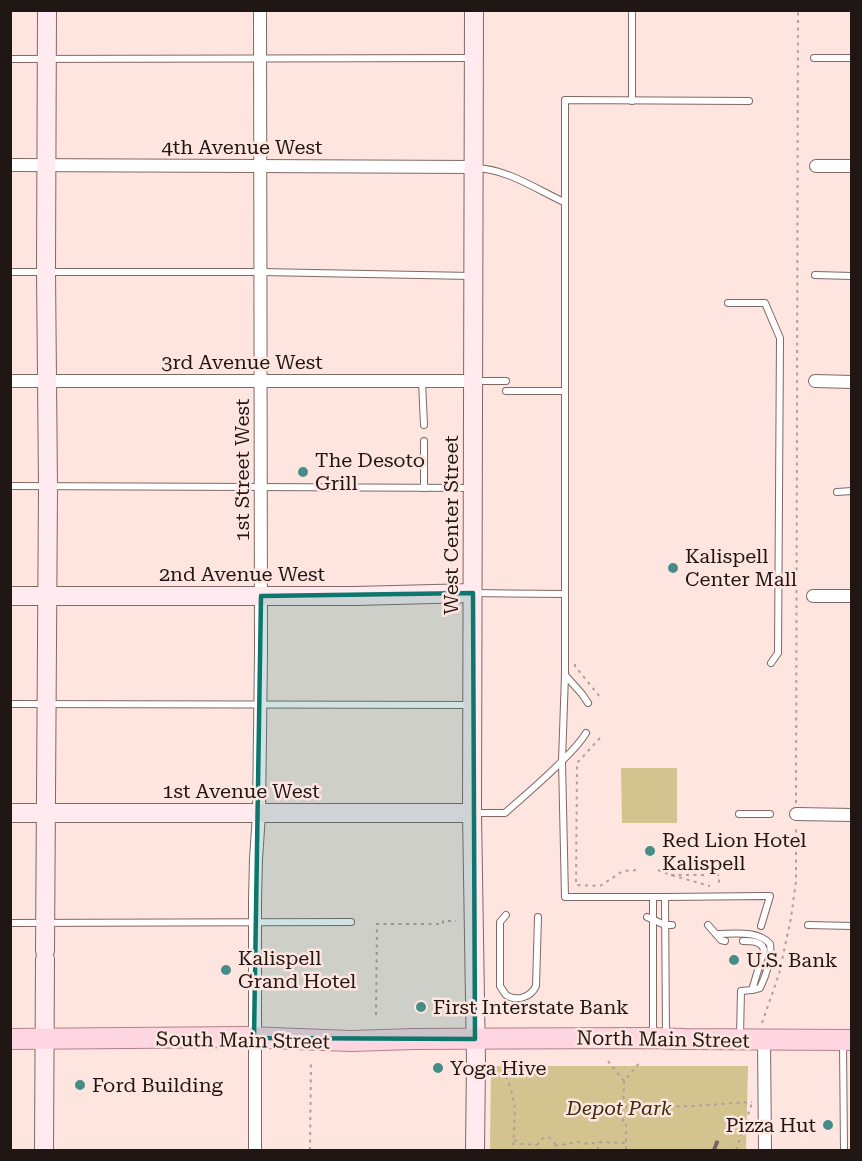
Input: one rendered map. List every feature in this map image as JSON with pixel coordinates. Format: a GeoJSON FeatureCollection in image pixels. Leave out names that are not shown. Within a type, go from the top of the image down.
{"type":"FeatureCollection","features":[{"type":"Feature","properties":{"kind":"main road","name":"South Main Street"},"geometry":{"type":"LineString","coordinates":[[10,1040],[475,1039]]}},
{"type":"Feature","properties":{"kind":"main road","name":"North Main Street"},"geometry":{"type":"LineString","coordinates":[[475,1039],[847,1040]]}},
{"type":"Feature","properties":{"kind":"street"},"geometry":{"type":"LineString","coordinates":[[44,1150],[48,487],[47,10]]}},
{"type":"Feature","properties":{"kind":"street","name":"1st Street West"},"geometry":{"type":"LineString","coordinates":[[255,1150],[255,922],[259,814],[262,488],[260,10]]}},
{"type":"Feature","properties":{"kind":"street","name":"West Center Street"},"geometry":{"type":"LineString","coordinates":[[474,10],[472,813],[475,1150]]}},
{"type":"Feature","properties":{"kind":"street","name":"4th Avenue West"},"geometry":{"type":"LineString","coordinates":[[10,165],[474,167]]}},
{"type":"Feature","properties":{"kind":"street"},"geometry":{"type":"LineString","coordinates":[[816,166],[852,166]]}},
{"type":"Feature","properties":{"kind":"street","name":"3rd Avenue West"},"geometry":{"type":"LineString","coordinates":[[10,381],[473,381]]}},
{"type":"Feature","properties":{"kind":"street"},"geometry":{"type":"LineString","coordinates":[[815,381],[852,382]]}},
{"type":"Feature","properties":{"kind":"street","name":"2nd Avenue West"},"geometry":{"type":"LineString","coordinates":[[10,596],[473,594]]}},
{"type":"Feature","properties":{"kind":"street"},"geometry":{"type":"LineString","coordinates":[[813,596],[852,596]]}},
{"type":"Feature","properties":{"kind":"street","name":"1st Avenue West"},"geometry":{"type":"LineString","coordinates":[[10,813],[472,813]]}},
{"type":"Feature","properties":{"kind":"street"},"geometry":{"type":"LineString","coordinates":[[796,814],[852,814]]}},
{"type":"Feature","properties":{"kind":"street"},"geometry":{"type":"LineString","coordinates":[[764,1040],[765,1150]]}},
{"type":"Feature","properties":{"kind":"lane"},"geometry":{"type":"LineString","coordinates":[[632,101],[633,10]]}},
{"type":"Feature","properties":{"kind":"lane"},"geometry":{"type":"LineString","coordinates":[[10,59],[473,58]]}},
{"type":"Feature","properties":{"kind":"lane"},"geometry":{"type":"LineString","coordinates":[[814,58],[852,58]]}},
{"type":"Feature","properties":{"kind":"lane"},"geometry":{"type":"LineString","coordinates":[[749,101],[564,100],[565,675],[562,761],[565,897],[770,896],[761,926]]}},
{"type":"Feature","properties":{"kind":"lane"},"geometry":{"type":"LineString","coordinates":[[474,167],[487,168],[506,174],[564,202]]}},
{"type":"Feature","properties":{"kind":"lane"},"geometry":{"type":"LineString","coordinates":[[10,272],[261,272],[473,276]]}},
{"type":"Feature","properties":{"kind":"lane"},"geometry":{"type":"LineString","coordinates":[[815,275],[852,276]]}},
{"type":"Feature","properties":{"kind":"lane"},"geometry":{"type":"LineString","coordinates":[[728,303],[765,303],[780,338],[778,653],[771,663]]}},
{"type":"Feature","properties":{"kind":"lane"},"geometry":{"type":"LineString","coordinates":[[422,381],[424,425]]}},
{"type":"Feature","properties":{"kind":"lane"},"geometry":{"type":"LineString","coordinates":[[473,381],[506,381]]}},
{"type":"Feature","properties":{"kind":"lane"},"geometry":{"type":"LineString","coordinates":[[506,391],[565,391]]}},
{"type":"Feature","properties":{"kind":"lane"},"geometry":{"type":"LineString","coordinates":[[424,441],[424,488]]}},
{"type":"Feature","properties":{"kind":"lane"},"geometry":{"type":"LineString","coordinates":[[10,486],[473,488]]}},
{"type":"Feature","properties":{"kind":"lane"},"geometry":{"type":"LineString","coordinates":[[837,492],[852,491]]}},
{"type":"Feature","properties":{"kind":"lane"},"geometry":{"type":"LineString","coordinates":[[473,594],[564,594]]}},
{"type":"Feature","properties":{"kind":"lane"},"geometry":{"type":"LineString","coordinates":[[565,675],[588,703]]}},
{"type":"Feature","properties":{"kind":"lane"},"geometry":{"type":"LineString","coordinates":[[10,704],[473,705]]}},
{"type":"Feature","properties":{"kind":"lane"},"geometry":{"type":"LineString","coordinates":[[472,813],[505,813],[562,761],[581,742],[586,733]]}},
{"type":"Feature","properties":{"kind":"lane"},"geometry":{"type":"LineString","coordinates":[[739,814],[770,814]]}},
{"type":"Feature","properties":{"kind":"lane"},"geometry":{"type":"LineString","coordinates":[[653,897],[650,919],[659,1038]]}},
{"type":"Feature","properties":{"kind":"lane"},"geometry":{"type":"LineString","coordinates":[[659,1038],[668,925],[665,897]]}},
{"type":"Feature","properties":{"kind":"lane"},"geometry":{"type":"LineString","coordinates":[[506,915],[500,922],[500,986],[507,995],[515,998],[530,995],[536,986],[537,917]]}},
{"type":"Feature","properties":{"kind":"lane"},"geometry":{"type":"LineString","coordinates":[[650,919],[668,925]]}},
{"type":"Feature","properties":{"kind":"lane"},"geometry":{"type":"LineString","coordinates":[[10,923],[351,922]]}},
{"type":"Feature","properties":{"kind":"lane"},"geometry":{"type":"LineString","coordinates":[[708,925],[721,940],[725,941]]}},
{"type":"Feature","properties":{"kind":"lane"},"geometry":{"type":"LineString","coordinates":[[808,925],[852,926]]}},
{"type":"Feature","properties":{"kind":"lane"},"geometry":{"type":"LineString","coordinates":[[716,934],[761,937],[770,944],[770,954],[760,988],[741,991],[740,1040]]}},
{"type":"Feature","properties":{"kind":"lane"},"geometry":{"type":"LineString","coordinates":[[743,941],[760,944],[764,950],[752,990]]}},
{"type":"Feature","properties":{"kind":"lane"},"geometry":{"type":"LineString","coordinates":[[844,1150],[847,1040]]}},
{"type":"Feature","properties":{"kind":"path"},"geometry":{"type":"LineString","coordinates":[[772,998],[785,951],[796,881],[798,10]]}},
{"type":"Feature","properties":{"kind":"path"},"geometry":{"type":"LineString","coordinates":[[575,655],[575,666],[600,697]]}},
{"type":"Feature","properties":{"kind":"path"},"geometry":{"type":"LineString","coordinates":[[600,738],[576,763],[576,885],[600,886],[623,871],[639,870]]}},
{"type":"Feature","properties":{"kind":"path"},"geometry":{"type":"LineString","coordinates":[[658,870],[710,886]]}},
{"type":"Feature","properties":{"kind":"path"},"geometry":{"type":"LineString","coordinates":[[671,875],[719,875],[719,887]]}},
{"type":"Feature","properties":{"kind":"path"},"geometry":{"type":"LineString","coordinates":[[376,1015],[377,924],[443,924],[443,921],[456,921]]}},
{"type":"Feature","properties":{"kind":"path"},"geometry":{"type":"LineString","coordinates":[[608,1061],[624,1081],[623,1122],[626,1122],[626,1150]]}},
{"type":"Feature","properties":{"kind":"path"},"geometry":{"type":"LineString","coordinates":[[624,1081],[641,1061]]}},
{"type":"Feature","properties":{"kind":"path"},"geometry":{"type":"LineString","coordinates":[[501,1062],[512,1089],[515,1108],[513,1150]]}},
{"type":"Feature","properties":{"kind":"path"},"geometry":{"type":"LineString","coordinates":[[310,1063],[310,1150]]}},
{"type":"Feature","properties":{"kind":"path"},"geometry":{"type":"LineString","coordinates":[[624,1107],[752,1102]]}},
{"type":"Feature","properties":{"kind":"path"},"geometry":{"type":"LineString","coordinates":[[514,1140],[537,1147],[541,1138],[546,1137],[553,1141],[554,1150]]}},
{"type":"Feature","properties":{"kind":"path"},"geometry":{"type":"LineString","coordinates":[[555,1146],[578,1142],[626,1143]]}},
{"type":"Feature","properties":{"kind":"path"},"geometry":{"type":"LineString","coordinates":[[598,1142],[598,1150]]}},
{"type":"Feature","properties":{"kind":"highlighted area"},"geometry":{"type":"Polygon","coordinates":[[[473,593],[475,1039],[254,1038],[261,596],[473,593]]]}},
{"type":"Feature","properties":{"kind":"green space"},"geometry":{"type":"Polygon","coordinates":[[[621,768],[677,768],[677,823],[622,823],[621,768]]]}},
{"type":"Feature","properties":{"kind":"green space","name":"Depot Park"},"geometry":{"type":"Polygon","coordinates":[[[491,1066],[748,1066],[746,1150],[490,1150],[491,1066]]]}},
{"type":"Feature","properties":{"kind":"railway"},"geometry":{"type":"LineString","coordinates":[[714,1150],[719,1137]]}},
{"type":"Feature","properties":{"kind":"place","name":"The Desoto Grill"},"geometry":{"type":"Point","coordinates":[303,472]}},
{"type":"Feature","properties":{"kind":"place","name":"Kalispell Center Mall"},"geometry":{"type":"Point","coordinates":[673,568]}},
{"type":"Feature","properties":{"kind":"place","name":"Red Lion Hotel Kalispell"},"geometry":{"type":"Point","coordinates":[650,851]}},
{"type":"Feature","properties":{"kind":"place","name":"U.S. Bank"},"geometry":{"type":"Point","coordinates":[734,960]}},
{"type":"Feature","properties":{"kind":"place","name":"Kalispell Grand Hotel"},"geometry":{"type":"Point","coordinates":[226,970]}},
{"type":"Feature","properties":{"kind":"place","name":"First Interstate Bank"},"geometry":{"type":"Point","coordinates":[421,1007]}},
{"type":"Feature","properties":{"kind":"place","name":"Yoga Hive"},"geometry":{"type":"Point","coordinates":[438,1068]}},
{"type":"Feature","properties":{"kind":"place","name":"Ford Building"},"geometry":{"type":"Point","coordinates":[80,1085]}},
{"type":"Feature","properties":{"kind":"place","name":"Pizza Hut"},"geometry":{"type":"Point","coordinates":[828,1125]}}]}
